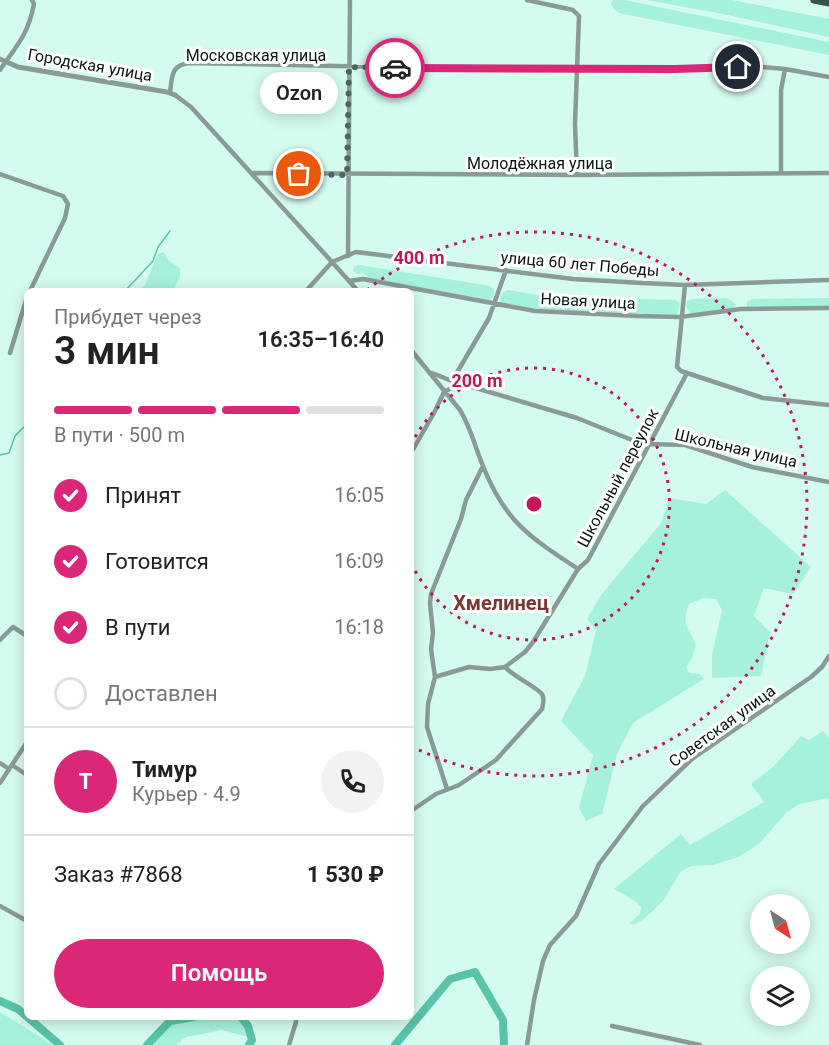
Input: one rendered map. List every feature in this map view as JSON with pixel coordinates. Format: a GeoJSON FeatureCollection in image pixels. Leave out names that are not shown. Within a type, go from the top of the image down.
{"type":"FeatureCollection","features":[{"type":"Feature","properties":{"kind":"main road"},"geometry":{"type":"LineString","coordinates":[[813,0],[829,3]]}},
{"type":"Feature","properties":{"kind":"street"},"geometry":{"type":"LineString","coordinates":[[0,70],[3,60],[19,46],[31,20],[34,4],[32,0]]}},
{"type":"Feature","properties":{"kind":"street"},"geometry":{"type":"LineString","coordinates":[[348,256],[350,0]]}},
{"type":"Feature","properties":{"kind":"street"},"geometry":{"type":"LineString","coordinates":[[526,0],[573,10],[579,16],[575,124],[577,175]]}},
{"type":"Feature","properties":{"kind":"street","name":"Городская улица"},"geometry":{"type":"LineString","coordinates":[[3,60],[18,67],[173,94]]}},
{"type":"Feature","properties":{"kind":"street","name":"Московская улица"},"geometry":{"type":"LineString","coordinates":[[173,94],[173,75],[176,68],[182,64],[576,69],[693,69],[752,66],[829,77]]}},
{"type":"Feature","properties":{"kind":"street"},"geometry":{"type":"LineString","coordinates":[[782,173],[781,90],[785,69]]}},
{"type":"Feature","properties":{"kind":"street"},"geometry":{"type":"LineString","coordinates":[[173,94],[191,107],[355,288]]}},
{"type":"Feature","properties":{"kind":"street","name":"Молодёжная улица"},"geometry":{"type":"LineString","coordinates":[[251,173],[347,175],[829,173]]}},
{"type":"Feature","properties":{"kind":"street"},"geometry":{"type":"LineString","coordinates":[[0,174],[63,196],[68,204],[65,218],[31,288]]}},
{"type":"Feature","properties":{"kind":"street","name":"улица 60 лет Победы"},"geometry":{"type":"LineString","coordinates":[[332,262],[356,252],[366,252],[573,279],[685,285],[829,280]]}},
{"type":"Feature","properties":{"kind":"street"},"geometry":{"type":"LineString","coordinates":[[309,288],[332,262]]}},
{"type":"Feature","properties":{"kind":"street"},"geometry":{"type":"LineString","coordinates":[[452,381],[489,318],[506,270]]}},
{"type":"Feature","properties":{"kind":"street","name":"Новая улица"},"geometry":{"type":"LineString","coordinates":[[349,281],[363,279],[410,288]]}},
{"type":"Feature","properties":{"kind":"street"},"geometry":{"type":"LineString","coordinates":[[685,285],[677,367],[681,371],[763,398],[829,405]]}},
{"type":"Feature","properties":{"kind":"street","name":"Новая улица"},"geometry":{"type":"LineString","coordinates":[[414,289],[536,311],[638,316],[681,317],[741,309],[829,308]]}},
{"type":"Feature","properties":{"kind":"street"},"geometry":{"type":"LineString","coordinates":[[10,352],[24,307]]}},
{"type":"Feature","properties":{"kind":"street"},"geometry":{"type":"LineString","coordinates":[[414,353],[432,373],[467,421],[497,497],[518,525],[578,569]]}},
{"type":"Feature","properties":{"kind":"street","name":"Школьная улица"},"geometry":{"type":"LineString","coordinates":[[432,373],[459,384],[577,418],[632,440],[648,444],[686,445],[713,456],[752,467],[829,482]]}},
{"type":"Feature","properties":{"kind":"street","name":"Школьный переулок"},"geometry":{"type":"LineString","coordinates":[[505,667],[525,652],[533,642],[578,569],[588,560],[687,374]]}},
{"type":"Feature","properties":{"kind":"street"},"geometry":{"type":"LineString","coordinates":[[414,447],[444,392],[459,384]]}},
{"type":"Feature","properties":{"kind":"street"},"geometry":{"type":"LineString","coordinates":[[447,789],[428,727],[428,704],[435,677],[431,649],[433,633],[431,594],[466,500],[483,466]]}},
{"type":"Feature","properties":{"kind":"street"},"geometry":{"type":"LineString","coordinates":[[0,640],[13,627],[24,634]]}},
{"type":"Feature","properties":{"kind":"street","name":"Советская улица"},"geometry":{"type":"LineString","coordinates":[[527,1045],[534,1000],[543,961],[550,945],[576,916],[599,864],[643,806],[692,759],[811,677],[822,667],[829,656]]}},
{"type":"Feature","properties":{"kind":"street"},"geometry":{"type":"LineString","coordinates":[[414,809],[436,794],[459,785],[496,760],[542,709],[544,700],[540,693],[505,667],[490,669],[469,667],[435,677]]}},
{"type":"Feature","properties":{"kind":"street"},"geometry":{"type":"LineString","coordinates":[[0,783],[24,746]]}},
{"type":"Feature","properties":{"kind":"street"},"geometry":{"type":"LineString","coordinates":[[0,763],[24,774]]}},
{"type":"Feature","properties":{"kind":"street"},"geometry":{"type":"LineString","coordinates":[[0,906],[24,919]]}},
{"type":"Feature","properties":{"kind":"street"},"geometry":{"type":"LineString","coordinates":[[289,1045],[296,1020]]}},
{"type":"Feature","properties":{"kind":"street"},"geometry":{"type":"LineString","coordinates":[[612,1026],[700,1045]]}},
{"type":"Feature","properties":{"kind":"green space"},"geometry":{"type":"Polygon","coordinates":[[[613,0],[624,0],[829,42],[829,55],[619,13],[613,8],[611,3],[613,0]]]}},
{"type":"Feature","properties":{"kind":"green space"},"geometry":{"type":"Polygon","coordinates":[[[647,0],[732,0],[829,19],[829,37],[723,14],[647,0]]]}},
{"type":"Feature","properties":{"kind":"green space"},"geometry":{"type":"Polygon","coordinates":[[[164,252],[168,260],[180,268],[180,277],[174,288],[142,288],[158,254],[164,252]]]}},
{"type":"Feature","properties":{"kind":"green space"},"geometry":{"type":"Polygon","coordinates":[[[360,265],[490,286],[494,289],[494,294],[489,301],[371,280],[363,273],[358,274],[353,271],[354,266],[360,265]]]}},
{"type":"Feature","properties":{"kind":"green space"},"geometry":{"type":"Polygon","coordinates":[[[508,290],[542,296],[676,300],[680,304],[677,315],[537,310],[499,303],[503,292],[508,290]]]}},
{"type":"Feature","properties":{"kind":"green space"},"geometry":{"type":"Polygon","coordinates":[[[726,298],[736,305],[733,308],[693,314],[686,306],[687,301],[691,299],[726,298]]]}},
{"type":"Feature","properties":{"kind":"green space"},"geometry":{"type":"Polygon","coordinates":[[[829,298],[829,306],[747,308],[747,302],[752,299],[829,298]]]}},
{"type":"Feature","properties":{"kind":"green space"},"geometry":{"type":"Polygon","coordinates":[[[725,490],[811,567],[793,594],[764,588],[754,616],[770,632],[761,676],[712,678],[712,655],[722,610],[716,599],[703,598],[689,604],[686,621],[696,645],[686,667],[689,673],[700,674],[704,679],[633,723],[617,754],[602,814],[586,821],[579,808],[593,755],[561,721],[585,676],[596,630],[587,619],[601,595],[661,523],[670,498],[706,504],[725,490]]]}},
{"type":"Feature","properties":{"kind":"green space"},"geometry":{"type":"Polygon","coordinates":[[[823,731],[829,738],[829,798],[799,804],[786,813],[759,844],[738,857],[713,865],[692,866],[681,871],[663,901],[644,919],[633,925],[630,923],[640,914],[641,907],[614,889],[681,834],[690,845],[764,802],[751,784],[773,767],[801,736],[809,740],[823,731]]]}},
{"type":"Feature","properties":{"kind":"green space"},"geometry":{"type":"Polygon","coordinates":[[[0,1012],[53,1045],[0,1045],[0,1012]]]}},
{"type":"Feature","properties":{"kind":"green space"},"geometry":{"type":"Polygon","coordinates":[[[181,1020],[242,1020],[252,1038],[222,1030],[186,1037],[176,1045],[143,1045],[155,1032],[181,1020]]]}},
{"type":"Feature","properties":{"kind":"waterway"},"geometry":{"type":"LineString","coordinates":[[128,288],[153,261],[158,247],[170,231]]}},
{"type":"Feature","properties":{"kind":"waterway"},"geometry":{"type":"LineString","coordinates":[[0,455],[9,453],[15,436],[24,427]]}},
{"type":"Feature","properties":{"kind":"waterway"},"geometry":{"type":"LineString","coordinates":[[395,1045],[450,979],[475,972],[503,1020],[504,1045]]}},
{"type":"Feature","properties":{"kind":"waterway"},"geometry":{"type":"LineString","coordinates":[[0,1001],[24,1014]]}},
{"type":"Feature","properties":{"kind":"waterway"},"geometry":{"type":"LineString","coordinates":[[31,1020],[60,1045]]}},
{"type":"Feature","properties":{"kind":"waterway"},"geometry":{"type":"LineString","coordinates":[[147,1045],[170,1021],[176,1020]]}},
{"type":"Feature","properties":{"kind":"waterway"},"geometry":{"type":"LineString","coordinates":[[243,1020],[248,1026],[252,1040],[249,1045]]}},
{"type":"Feature","properties":{"kind":"way so far"},"geometry":{"type":"LineString","coordinates":[[299,174],[347,175],[349,67],[395,68]]}},
{"type":"Feature","properties":{"kind":"place","name":"Ozon"},"geometry":{"type":"Point","coordinates":[299,174]}},
{"type":"Feature","properties":{"kind":"district","name":"Хмелинец"},"geometry":{"type":"Point","coordinates":[501,603]}},
{"type":"Feature","properties":{"kind":"route"},"geometry":{"type":"LineString","coordinates":[[395,68],[693,69],[738,67]]}}]}
